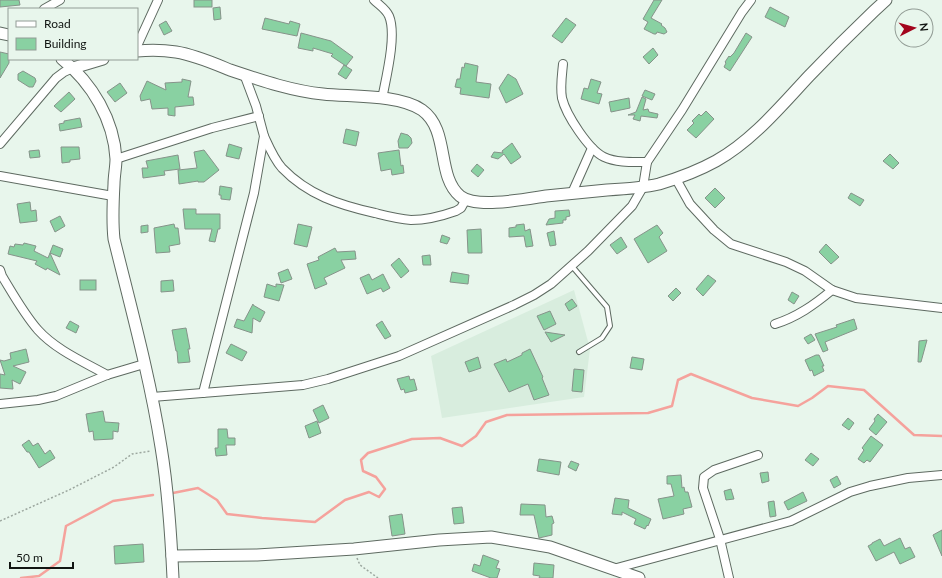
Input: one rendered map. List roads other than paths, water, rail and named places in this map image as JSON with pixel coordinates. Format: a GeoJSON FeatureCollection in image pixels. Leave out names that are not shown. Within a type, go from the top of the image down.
{"type":"FeatureCollection","features":[{"type":"Feature","properties":{"kind":"street"},"geometry":{"type":"LineString","coordinates":[[46,8],[60,0]]}},
{"type":"Feature","properties":{"kind":"street"},"geometry":{"type":"LineString","coordinates":[[138,44],[158,0]]}},
{"type":"Feature","properties":{"kind":"street"},"geometry":{"type":"LineString","coordinates":[[374,0],[388,14],[392,30],[388,68],[382,99]]}},
{"type":"Feature","properties":{"kind":"street"},"geometry":{"type":"LineString","coordinates":[[152,397],[303,384],[328,379],[399,356],[534,295],[551,284],[588,251],[632,206],[644,187],[647,162],[686,104],[742,12],[751,0]]}},
{"type":"Feature","properties":{"kind":"street"},"geometry":{"type":"LineString","coordinates":[[138,51],[163,50],[178,52],[244,74],[305,91],[382,99],[415,106],[422,110],[434,122],[450,181],[460,196],[477,202],[494,202],[644,187],[676,179],[717,161],[766,122],[886,0]]}},
{"type":"Feature","properties":{"kind":"street"},"geometry":{"type":"LineString","coordinates":[[63,60],[73,68],[94,94],[102,107],[109,128],[116,159],[113,222],[114,239],[152,397],[162,449],[173,578]]}},
{"type":"Feature","properties":{"kind":"street"},"geometry":{"type":"LineString","coordinates":[[0,144],[56,78],[73,68],[100,60]]}},
{"type":"Feature","properties":{"kind":"street"},"geometry":{"type":"LineString","coordinates":[[563,64],[562,98],[570,117],[592,148],[604,157],[612,160],[647,162]]}},
{"type":"Feature","properties":{"kind":"street"},"geometry":{"type":"LineString","coordinates":[[244,74],[259,116],[264,136],[281,167],[304,186],[327,200],[392,217],[412,220],[456,211],[461,208],[466,199]]}},
{"type":"Feature","properties":{"kind":"street"},"geometry":{"type":"LineString","coordinates":[[116,159],[212,128],[259,116]]}},
{"type":"Feature","properties":{"kind":"street"},"geometry":{"type":"LineString","coordinates":[[203,393],[254,193],[264,136]]}},
{"type":"Feature","properties":{"kind":"street"},"geometry":{"type":"LineString","coordinates":[[572,193],[592,148]]}},
{"type":"Feature","properties":{"kind":"street"},"geometry":{"type":"LineString","coordinates":[[0,176],[114,196]]}},
{"type":"Feature","properties":{"kind":"street"},"geometry":{"type":"LineString","coordinates":[[676,179],[690,204],[714,230],[731,244],[786,262],[806,271],[832,290],[856,298],[942,308]]}},
{"type":"Feature","properties":{"kind":"street"},"geometry":{"type":"LineString","coordinates":[[1,274],[25,313],[38,330],[55,346],[107,375]]}},
{"type":"Feature","properties":{"kind":"street"},"geometry":{"type":"LineString","coordinates":[[775,324],[788,320],[797,315],[812,306],[832,290]]}},
{"type":"Feature","properties":{"kind":"street"},"geometry":{"type":"LineString","coordinates":[[0,404],[38,400],[56,396],[107,375],[144,364]]}},
{"type":"Feature","properties":{"kind":"street"},"geometry":{"type":"LineString","coordinates":[[729,578],[720,539],[703,488],[704,477],[714,470],[758,455]]}},
{"type":"Feature","properties":{"kind":"street"},"geometry":{"type":"LineString","coordinates":[[613,569],[791,521],[850,492],[870,486],[908,478],[942,475]]}},
{"type":"Feature","properties":{"kind":"street"},"geometry":{"type":"LineString","coordinates":[[172,556],[257,555],[354,549],[439,540],[495,537],[550,546],[639,578]]}},
{"type":"Feature","properties":{"kind":"lane"},"geometry":{"type":"LineString","coordinates":[[571,265],[607,307],[610,326],[602,338],[579,352]]}},
{"type":"Feature","properties":{"kind":"waterway"},"geometry":{"type":"LineString","coordinates":[[173,493],[198,488],[217,500],[227,514],[315,522],[345,500],[369,492],[379,497],[385,489],[376,477],[363,471],[361,460],[368,453],[412,439],[440,438],[462,446],[476,436],[486,422],[507,415],[648,413],[672,406],[678,380],[691,374],[752,398],[798,406],[828,386],[864,390],[914,435],[942,436]]}},
{"type":"Feature","properties":{"kind":"waterway"},"geometry":{"type":"LineString","coordinates":[[21,578],[39,576],[60,561],[66,526],[113,501],[153,495]]}}]}
